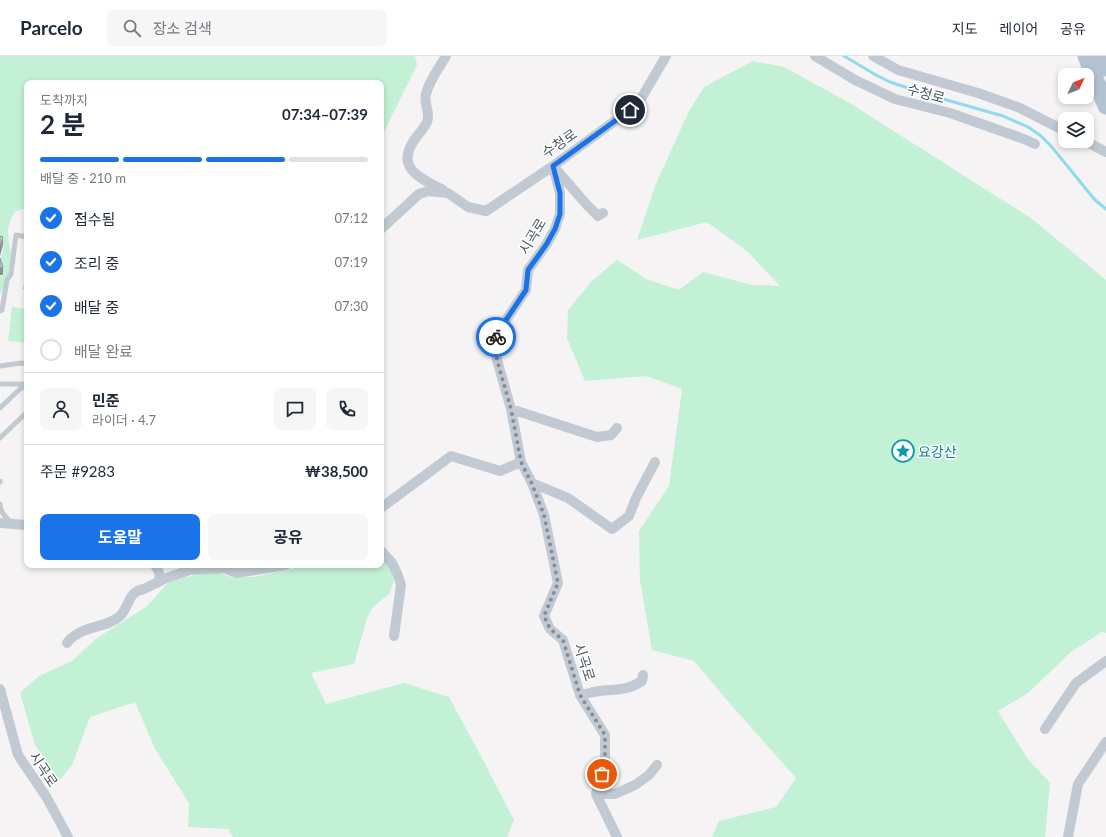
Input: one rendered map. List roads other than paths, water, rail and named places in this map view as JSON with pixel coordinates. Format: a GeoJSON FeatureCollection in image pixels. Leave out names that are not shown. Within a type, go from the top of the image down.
{"type":"FeatureCollection","features":[{"type":"Feature","properties":{"kind":"main road"},"geometry":{"type":"LineString","coordinates":[[1086,56],[1106,106]]}},
{"type":"Feature","properties":{"kind":"main road"},"geometry":{"type":"LineString","coordinates":[[1100,56],[1106,68]]}},
{"type":"Feature","properties":{"kind":"street","name":"수청로"},"geometry":{"type":"LineString","coordinates":[[446,56],[425,95],[429,115],[427,122],[408,150],[407,160],[411,170],[420,178],[448,193],[468,207],[486,211],[553,166],[636,104],[642,98],[666,56]]}},
{"type":"Feature","properties":{"kind":"street","name":"수청로"},"geometry":{"type":"LineString","coordinates":[[815,56],[856,80],[895,99],[950,113],[1035,144]]}},
{"type":"Feature","properties":{"kind":"street","name":"수청로"},"geometry":{"type":"LineString","coordinates":[[873,56],[898,70],[978,93],[1020,108],[1058,127]]}},
{"type":"Feature","properties":{"kind":"street"},"geometry":{"type":"LineString","coordinates":[[1094,146],[1106,152]]}},
{"type":"Feature","properties":{"kind":"street"},"geometry":{"type":"LineString","coordinates":[[553,166],[598,216],[603,213]]}},
{"type":"Feature","properties":{"kind":"street","name":"시곡로"},"geometry":{"type":"LineString","coordinates":[[553,166],[560,193],[560,214],[555,229],[546,245],[528,270],[526,290],[504,323],[495,340],[497,360],[511,409],[521,462],[532,484],[544,515],[558,583],[544,616],[550,629],[563,640],[580,695],[605,735],[605,764],[596,794]]}},
{"type":"Feature","properties":{"kind":"street","name":"수청로"},"geometry":{"type":"LineString","coordinates":[[384,226],[419,194],[428,191],[448,193]]}},
{"type":"Feature","properties":{"kind":"street"},"geometry":{"type":"LineString","coordinates":[[511,409],[597,437],[611,435],[617,428]]}},
{"type":"Feature","properties":{"kind":"street"},"geometry":{"type":"LineString","coordinates":[[384,506],[451,456],[500,470],[521,462]]}},
{"type":"Feature","properties":{"kind":"street"},"geometry":{"type":"LineString","coordinates":[[532,484],[568,498],[612,529],[629,516],[636,498],[655,462]]}},
{"type":"Feature","properties":{"kind":"street"},"geometry":{"type":"LineString","coordinates":[[0,523],[24,525]]}},
{"type":"Feature","properties":{"kind":"street"},"geometry":{"type":"LineString","coordinates":[[384,554],[392,563],[401,584],[394,636]]}},
{"type":"Feature","properties":{"kind":"street"},"geometry":{"type":"LineString","coordinates":[[157,568],[160,574],[160,578],[157,583]]}},
{"type":"Feature","properties":{"kind":"street"},"geometry":{"type":"LineString","coordinates":[[67,642],[70,638],[82,632],[115,619],[121,615],[131,596],[138,590],[144,589],[182,572],[190,570],[224,568],[238,573],[268,568]]}},
{"type":"Feature","properties":{"kind":"street"},"geometry":{"type":"LineString","coordinates":[[1045,729],[1076,683],[1106,661]]}},
{"type":"Feature","properties":{"kind":"street","name":"시곡로"},"geometry":{"type":"LineString","coordinates":[[580,695],[633,687],[642,681],[643,675]]}},
{"type":"Feature","properties":{"kind":"street","name":"시곡로"},"geometry":{"type":"LineString","coordinates":[[0,689],[18,755],[47,798],[68,837]]}},
{"type":"Feature","properties":{"kind":"street"},"geometry":{"type":"LineString","coordinates":[[1068,837],[1078,784],[1106,742]]}},
{"type":"Feature","properties":{"kind":"street"},"geometry":{"type":"LineString","coordinates":[[617,837],[596,794],[615,794],[635,785],[650,775],[657,765]]}},
{"type":"Feature","properties":{"kind":"lane"},"geometry":{"type":"LineString","coordinates":[[0,311],[4,306],[7,280],[11,274],[16,235],[24,236]]}},
{"type":"Feature","properties":{"kind":"lane"},"geometry":{"type":"LineString","coordinates":[[0,366],[24,364]]}},
{"type":"Feature","properties":{"kind":"lane"},"geometry":{"type":"LineString","coordinates":[[0,384],[24,384]]}},
{"type":"Feature","properties":{"kind":"lane"},"geometry":{"type":"LineString","coordinates":[[0,408],[24,386]]}},
{"type":"Feature","properties":{"kind":"lane"},"geometry":{"type":"LineString","coordinates":[[0,438],[24,415]]}},
{"type":"Feature","properties":{"kind":"lane"},"geometry":{"type":"LineString","coordinates":[[0,504],[1,510],[5,517],[13,523]]}},
{"type":"Feature","properties":{"kind":"waterway"},"geometry":{"type":"LineString","coordinates":[[844,56],[890,82],[929,95],[1003,116],[1028,127],[1041,136],[1051,146],[1095,200],[1106,209]]}},
{"type":"Feature","properties":{"kind":"place","name":"요강산"},"geometry":{"type":"Point","coordinates":[903,451]}}]}
